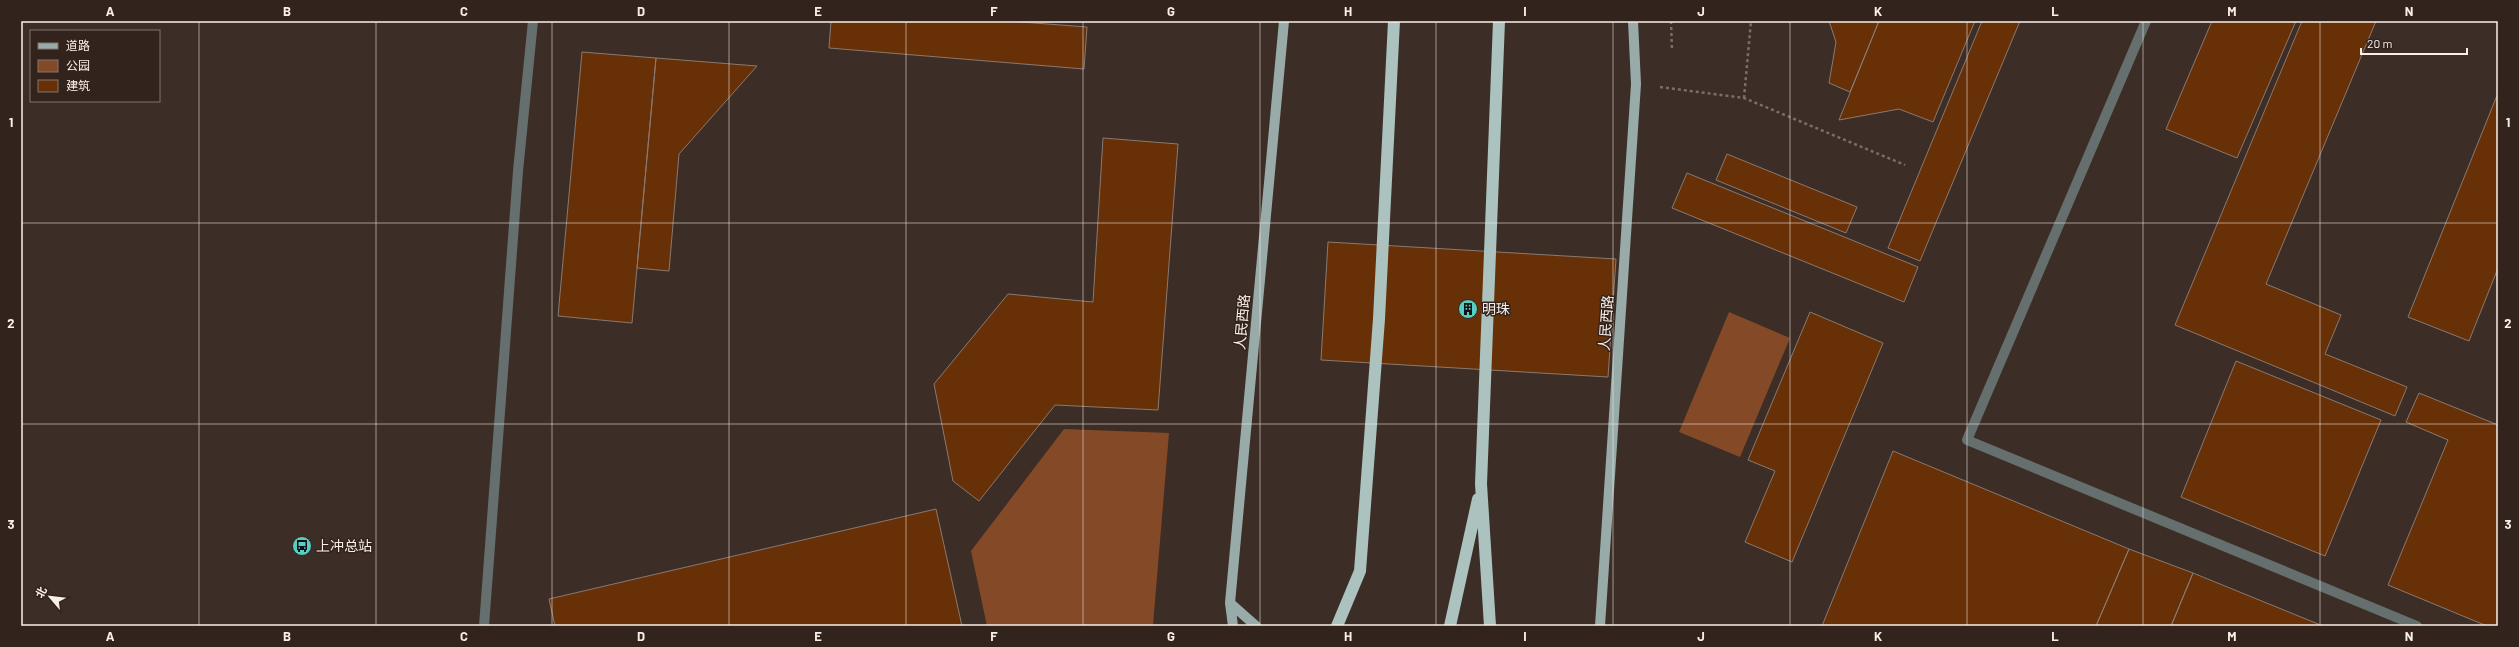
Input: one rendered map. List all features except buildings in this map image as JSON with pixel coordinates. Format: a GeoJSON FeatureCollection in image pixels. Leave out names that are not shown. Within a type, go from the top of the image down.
{"type":"FeatureCollection","features":[{"type":"Feature","properties":{"kind":"highway"},"geometry":{"type":"LineString","coordinates":[[1337,626],[1360,570],[1379,319],[1394,21]]}},
{"type":"Feature","properties":{"kind":"highway"},"geometry":{"type":"LineString","coordinates":[[1490,626],[1482,484],[1499,21]]}},
{"type":"Feature","properties":{"kind":"highway"},"geometry":{"type":"LineString","coordinates":[[1450,626],[1482,484]]}},
{"type":"Feature","properties":{"kind":"main road","name":"人民西路"},"geometry":{"type":"LineString","coordinates":[[1233,626],[1230,603],[1284,21]]}},
{"type":"Feature","properties":{"kind":"main road","name":"人民西路"},"geometry":{"type":"LineString","coordinates":[[1600,626],[1636,84],[1633,21]]}},
{"type":"Feature","properties":{"kind":"main road"},"geometry":{"type":"LineString","coordinates":[[1230,603],[1256,626]]}},
{"type":"Feature","properties":{"kind":"lane"},"geometry":{"type":"LineString","coordinates":[[484,626],[518,171],[533,21]]}},
{"type":"Feature","properties":{"kind":"lane"},"geometry":{"type":"LineString","coordinates":[[2146,21],[1967,440],[2417,626]]}},
{"type":"Feature","properties":{"kind":"path"},"geometry":{"type":"LineString","coordinates":[[1671,21],[1672,50]]}},
{"type":"Feature","properties":{"kind":"path"},"geometry":{"type":"LineString","coordinates":[[1744,98],[1751,21]]}},
{"type":"Feature","properties":{"kind":"path"},"geometry":{"type":"LineString","coordinates":[[1636,84],[1744,98],[1904,165]]}},
{"type":"Feature","properties":{"kind":"green space"},"geometry":{"type":"Polygon","coordinates":[[[1729,312],[1790,338],[1740,457],[1679,432],[1729,312]]]}},
{"type":"Feature","properties":{"kind":"green space"},"geometry":{"type":"Polygon","coordinates":[[[1064,429],[1169,433],[1153,625],[987,626],[971,551],[1064,429]]]}},
{"type":"Feature","properties":{"kind":"place","name":"明珠"},"geometry":{"type":"Point","coordinates":[1468,309]}},
{"type":"Feature","properties":{"kind":"place","name":"上冲总站"},"geometry":{"type":"Point","coordinates":[302,546]}}]}
